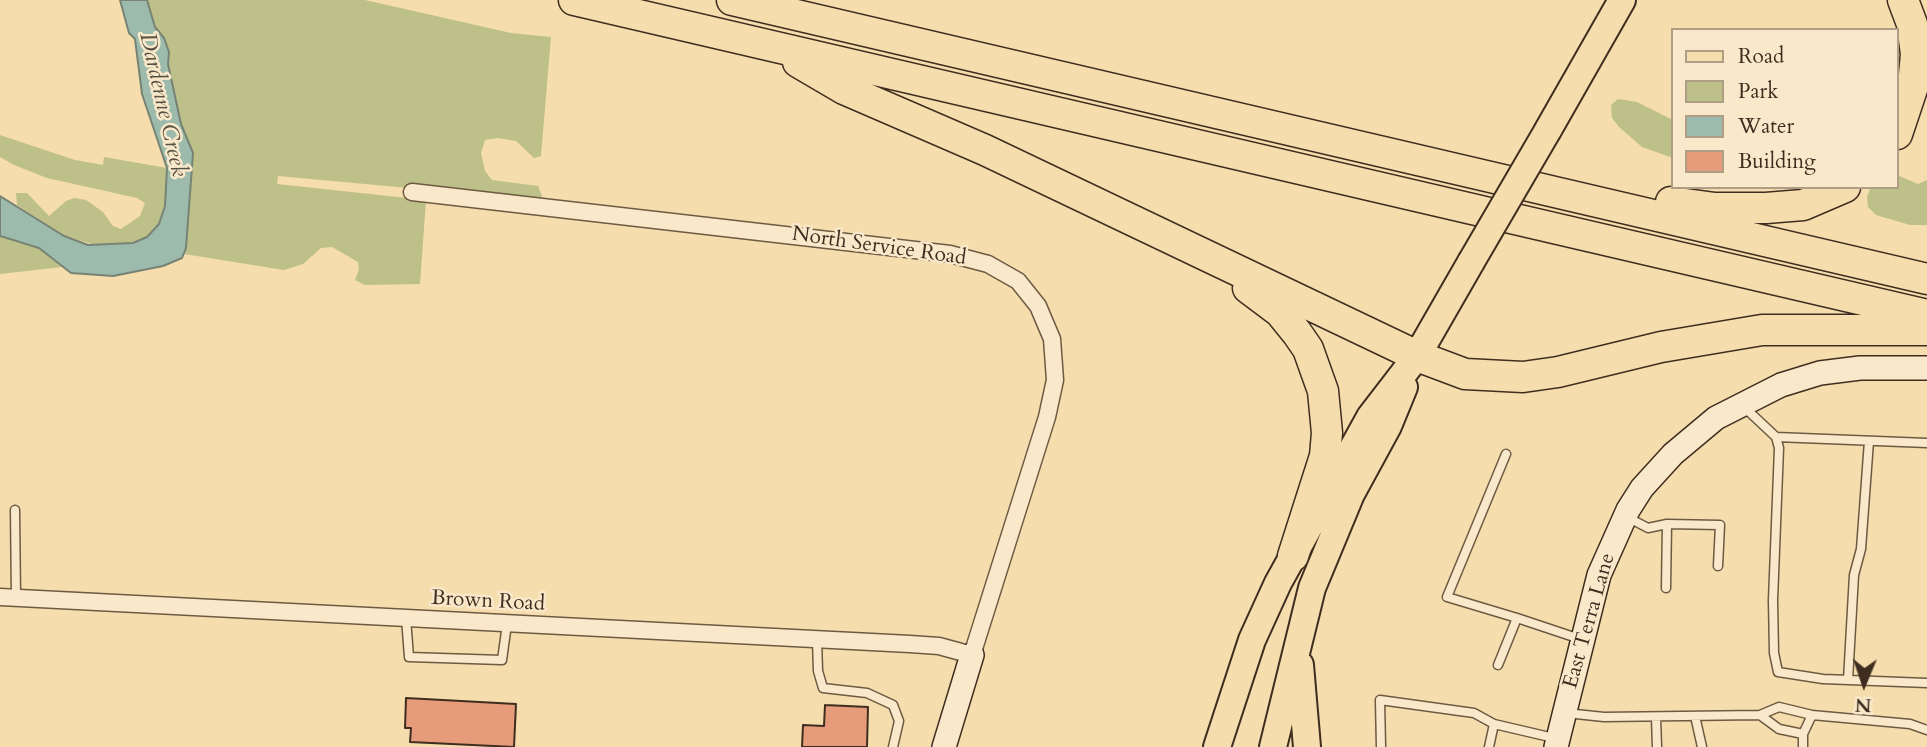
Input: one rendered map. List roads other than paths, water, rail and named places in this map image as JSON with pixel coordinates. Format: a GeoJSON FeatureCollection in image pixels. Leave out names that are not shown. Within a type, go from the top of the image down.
{"type":"FeatureCollection","features":[{"type":"Feature","properties":{"kind":"highway"},"geometry":{"type":"LineString","coordinates":[[574,0],[1927,315]]}},
{"type":"Feature","properties":{"kind":"highway"},"geometry":{"type":"LineString","coordinates":[[732,0],[1927,279]]}},
{"type":"Feature","properties":{"kind":"highway"},"geometry":{"type":"LineString","coordinates":[[1899,128],[1913,86],[1916,54],[1912,24],[1903,0]]}},
{"type":"Feature","properties":{"kind":"highway"},"geometry":{"type":"LineString","coordinates":[[774,48],[844,89],[890,107],[1094,205],[1195,248],[1417,356],[1465,374],[1523,377],[1558,372],[1683,342],[1762,330],[1927,330]]}},
{"type":"Feature","properties":{"kind":"highway"},"geometry":{"type":"LineString","coordinates":[[1562,194],[1615,192],[1715,208],[1766,208],[1803,205],[1840,189]]}},
{"type":"Feature","properties":{"kind":"highway"},"geometry":{"type":"LineString","coordinates":[[1195,248],[1280,312],[1308,349],[1318,373],[1326,413],[1325,456],[1293,556]]}},
{"type":"Feature","properties":{"kind":"main road"},"geometry":{"type":"LineString","coordinates":[[1273,747],[1312,588],[1351,494],[1388,426],[1417,356],[1622,0]]}},
{"type":"Feature","properties":{"kind":"main road"},"geometry":{"type":"LineString","coordinates":[[1217,747],[1252,640],[1293,556],[1370,417],[1417,356]]}},
{"type":"Feature","properties":{"kind":"main road"},"geometry":{"type":"LineString","coordinates":[[1298,638],[1307,747]]}},
{"type":"Feature","properties":{"kind":"street","name":"North Service Road"},"geometry":{"type":"LineString","coordinates":[[412,192],[950,254],[988,264],[1018,281],[1038,306],[1052,339],[1055,380],[1047,417],[944,747]]}},
{"type":"Feature","properties":{"kind":"street","name":"East Terra Lane"},"geometry":{"type":"LineString","coordinates":[[1556,743],[1599,575],[1625,516],[1642,488],[1673,454],[1716,418],[1740,403],[1781,385],[1820,373],[1892,366],[1927,368]]}},
{"type":"Feature","properties":{"kind":"street","name":"Brown Road"},"geometry":{"type":"LineString","coordinates":[[8,597],[939,646],[972,655]]}},
{"type":"Feature","properties":{"kind":"lane"},"geometry":{"type":"LineString","coordinates":[[1740,403],[1776,437],[1780,468],[1773,600],[1775,665],[1778,671],[1787,675],[1848,680],[1927,683]]}},
{"type":"Feature","properties":{"kind":"lane"},"geometry":{"type":"LineString","coordinates":[[1776,437],[1927,443]]}},
{"type":"Feature","properties":{"kind":"lane"},"geometry":{"type":"LineString","coordinates":[[1848,680],[1854,575],[1861,549],[1869,441]]}},
{"type":"Feature","properties":{"kind":"lane"},"geometry":{"type":"LineString","coordinates":[[1506,454],[1447,597],[1583,640]]}},
{"type":"Feature","properties":{"kind":"lane"},"geometry":{"type":"LineString","coordinates":[[8,597],[15,510]]}},
{"type":"Feature","properties":{"kind":"lane"},"geometry":{"type":"LineString","coordinates":[[1625,516],[1647,528],[1667,524],[1720,525],[1718,566]]}},
{"type":"Feature","properties":{"kind":"lane"},"geometry":{"type":"LineString","coordinates":[[1666,588],[1667,524]]}},
{"type":"Feature","properties":{"kind":"lane"},"geometry":{"type":"LineString","coordinates":[[406,618],[409,657],[502,660],[507,624]]}},
{"type":"Feature","properties":{"kind":"lane"},"geometry":{"type":"LineString","coordinates":[[1498,665],[1517,618]]}},
{"type":"Feature","properties":{"kind":"lane"},"geometry":{"type":"LineString","coordinates":[[817,640],[818,671],[823,688],[867,693],[893,705],[899,721],[893,747]]}},
{"type":"Feature","properties":{"kind":"lane"},"geometry":{"type":"LineString","coordinates":[[1381,747],[1380,700],[1474,713],[1494,724],[1556,743]]}},
{"type":"Feature","properties":{"kind":"lane"},"geometry":{"type":"LineString","coordinates":[[1563,713],[1604,718],[1760,715],[1779,707],[1812,715],[1910,724],[1927,730]]}},
{"type":"Feature","properties":{"kind":"lane"},"geometry":{"type":"LineString","coordinates":[[1760,715],[1779,729],[1802,734]]}},
{"type":"Feature","properties":{"kind":"lane"},"geometry":{"type":"LineString","coordinates":[[1803,747],[1802,734],[1812,715]]}},
{"type":"Feature","properties":{"kind":"lane"},"geometry":{"type":"LineString","coordinates":[[1695,716],[1702,747]]}},
{"type":"Feature","properties":{"kind":"lane"},"geometry":{"type":"LineString","coordinates":[[1656,717],[1657,747]]}},
{"type":"Feature","properties":{"kind":"lane"},"geometry":{"type":"LineString","coordinates":[[1489,747],[1494,724]]}},
{"type":"Feature","properties":{"kind":"water","name":"Dardenne Creek"},"geometry":{"type":"Polygon","coordinates":[[[120,0],[147,0],[155,27],[164,38],[169,52],[168,64],[181,124],[193,153],[186,248],[182,258],[163,266],[113,276],[71,273],[39,248],[0,236],[0,196],[64,236],[88,245],[133,243],[147,237],[159,224],[165,206],[167,168],[142,94],[135,39],[129,33],[120,0]]]}}]}
